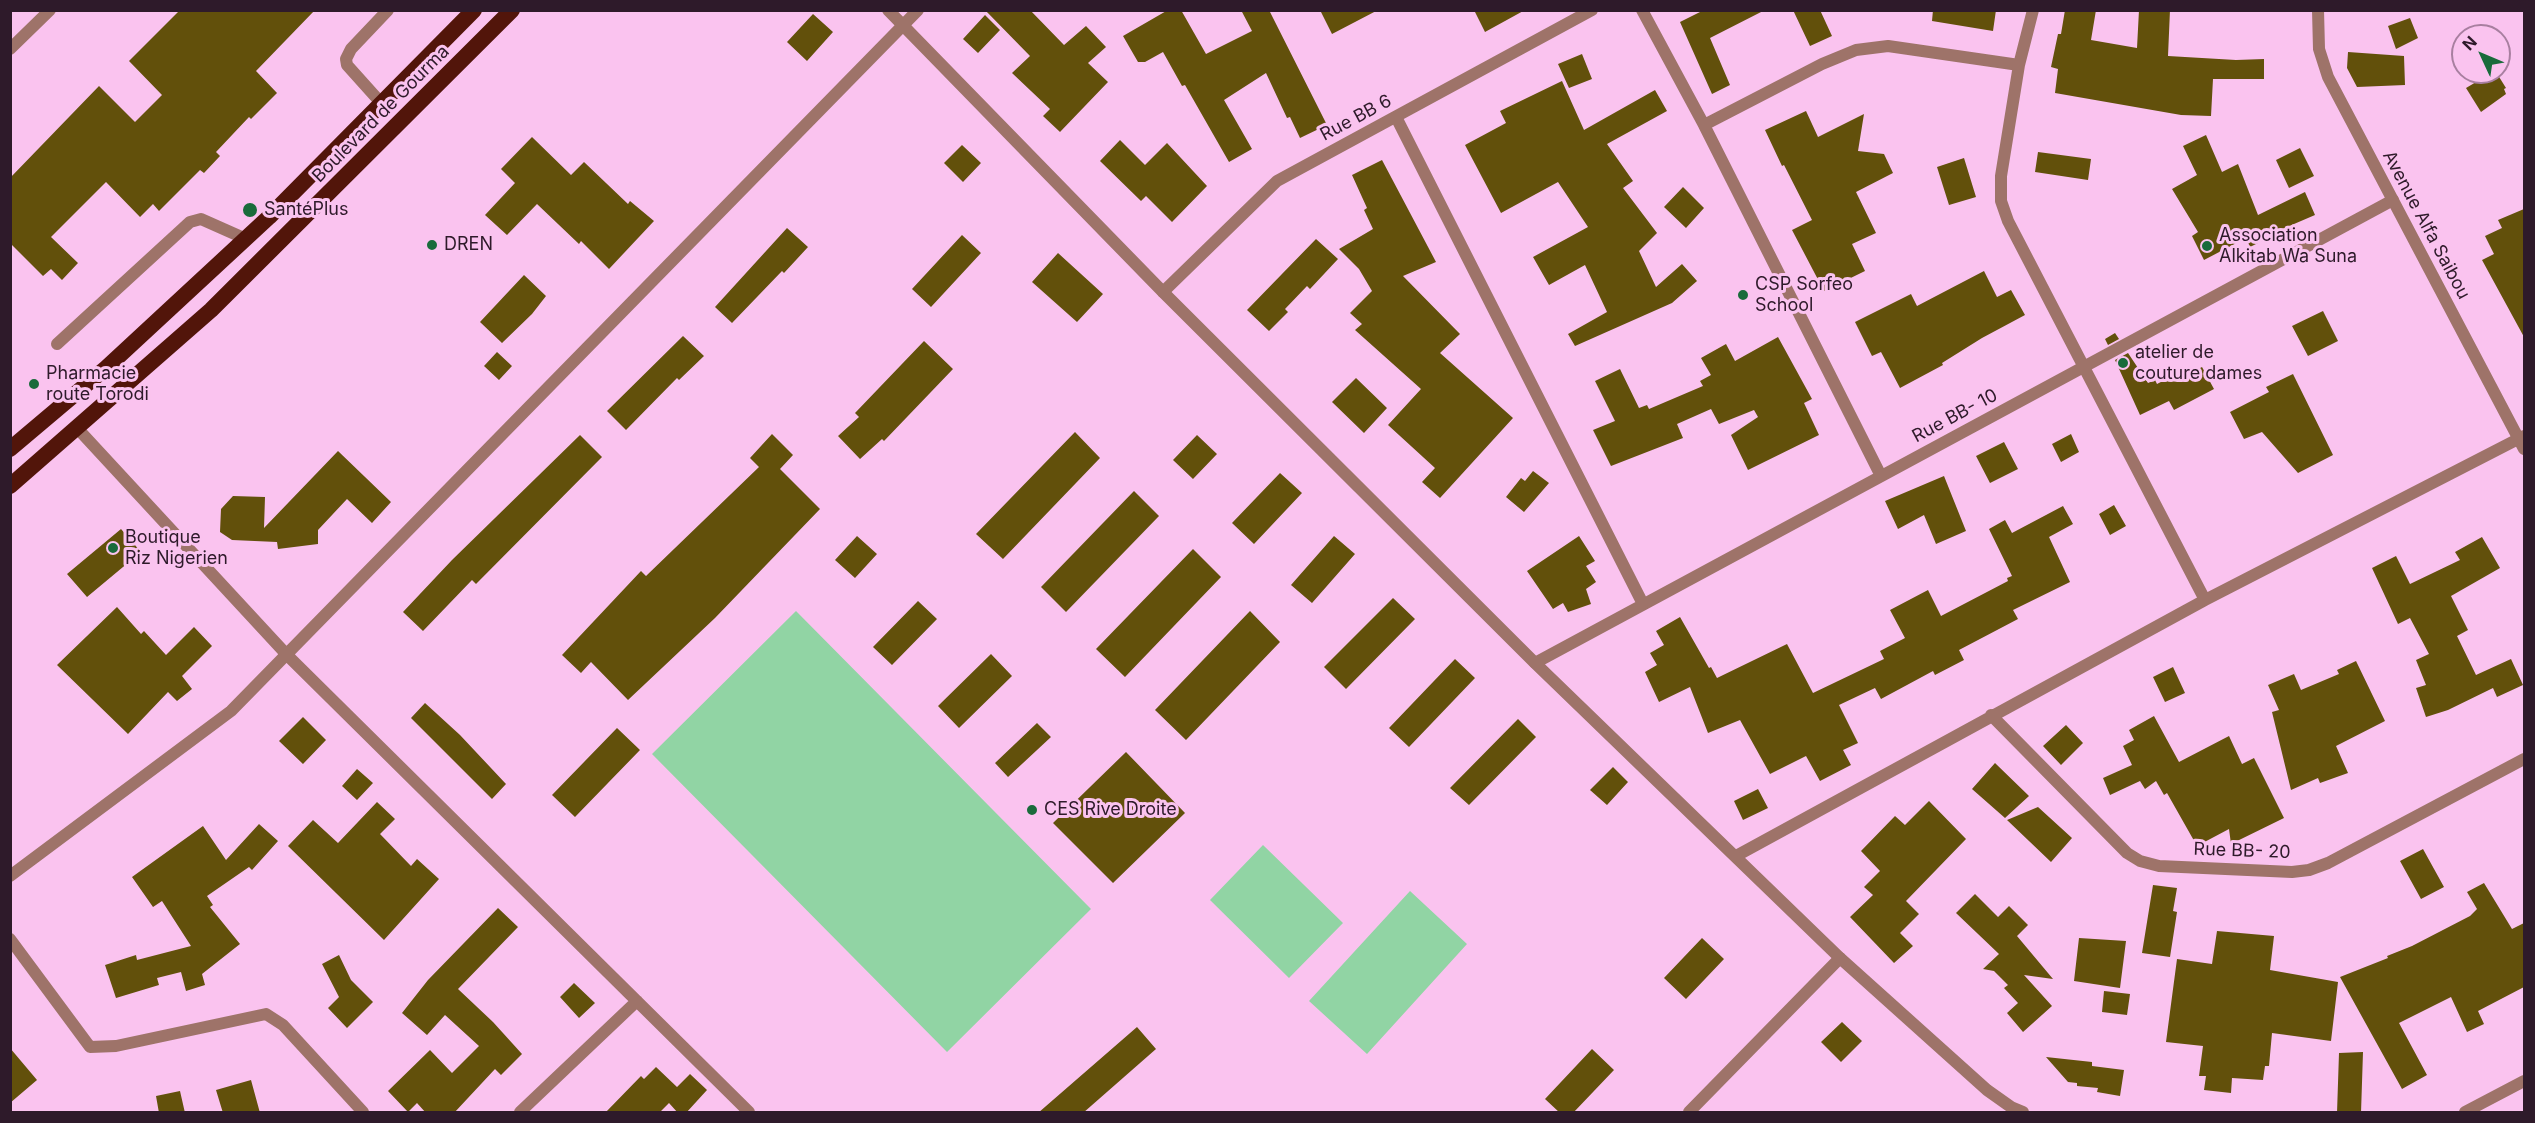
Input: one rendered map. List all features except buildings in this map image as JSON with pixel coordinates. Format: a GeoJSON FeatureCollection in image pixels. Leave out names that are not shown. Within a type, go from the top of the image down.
{"type":"FeatureCollection","features":[{"type":"Feature","properties":{"kind":"highway","name":"Boulevard de Gourma"},"geometry":{"type":"LineString","coordinates":[[10,449],[106,368],[246,238],[474,10]]}},
{"type":"Feature","properties":{"kind":"highway","name":"Boulevard de Gourma"},"geometry":{"type":"LineString","coordinates":[[10,486],[78,429],[211,310],[512,10]]}},
{"type":"Feature","properties":{"kind":"street"},"geometry":{"type":"LineString","coordinates":[[10,49],[50,10]]}},
{"type":"Feature","properties":{"kind":"street"},"geometry":{"type":"LineString","coordinates":[[382,104],[347,65],[346,59],[351,49],[388,10]]}},
{"type":"Feature","properties":{"kind":"street"},"geometry":{"type":"LineString","coordinates":[[888,10],[1163,292],[1535,663],[1840,958],[1987,1090],[2023,1113]]}},
{"type":"Feature","properties":{"kind":"street"},"geometry":{"type":"LineString","coordinates":[[10,876],[231,711],[918,10]]}},
{"type":"Feature","properties":{"kind":"street","name":"Rue BB 6"},"geometry":{"type":"LineString","coordinates":[[1163,292],[1277,181],[1592,10]]}},
{"type":"Feature","properties":{"kind":"street"},"geometry":{"type":"LineString","coordinates":[[1642,10],[1704,125],[1881,476]]}},
{"type":"Feature","properties":{"kind":"street"},"geometry":{"type":"LineString","coordinates":[[2033,10],[2019,65],[2001,176],[2001,201],[2008,221],[2205,600]]}},
{"type":"Feature","properties":{"kind":"street","name":"Avenue Alfa Saibou"},"geometry":{"type":"LineString","coordinates":[[2318,10],[2319,49],[2328,77],[2523,441]]}},
{"type":"Feature","properties":{"kind":"street"},"geometry":{"type":"LineString","coordinates":[[1704,125],[1822,64],[1856,51],[1888,46],[2019,65]]}},
{"type":"Feature","properties":{"kind":"street"},"geometry":{"type":"LineString","coordinates":[[1396,117],[1642,604]]}},
{"type":"Feature","properties":{"kind":"street","name":"Rue BB- 10"},"geometry":{"type":"LineString","coordinates":[[1535,663],[2393,200]]}},
{"type":"Feature","properties":{"kind":"street"},"geometry":{"type":"LineString","coordinates":[[57,344],[190,222],[201,219],[246,238]]}},
{"type":"Feature","properties":{"kind":"street"},"geometry":{"type":"LineString","coordinates":[[78,429],[287,655],[749,1113]]}},
{"type":"Feature","properties":{"kind":"street"},"geometry":{"type":"LineString","coordinates":[[1736,855],[2205,600],[2523,441]]}},
{"type":"Feature","properties":{"kind":"street","name":"Rue BB- 20"},"geometry":{"type":"LineString","coordinates":[[1991,715],[2127,853],[2140,861],[2159,866],[2292,872],[2310,870],[2328,863],[2524,759]]}},
{"type":"Feature","properties":{"kind":"street"},"geometry":{"type":"LineString","coordinates":[[10,939],[90,1047],[116,1046],[266,1014],[283,1025],[363,1113]]}},
{"type":"Feature","properties":{"kind":"street"},"geometry":{"type":"LineString","coordinates":[[1689,1113],[1840,958]]}},
{"type":"Feature","properties":{"kind":"street"},"geometry":{"type":"LineString","coordinates":[[520,1113],[637,1001]]}},
{"type":"Feature","properties":{"kind":"street"},"geometry":{"type":"LineString","coordinates":[[2465,1113],[2524,1081]]}},
{"type":"Feature","properties":{"kind":"green space"},"geometry":{"type":"Polygon","coordinates":[[[796,611],[1091,909],[947,1052],[652,754],[796,611]]]}},
{"type":"Feature","properties":{"kind":"green space"},"geometry":{"type":"Polygon","coordinates":[[[1263,845],[1343,923],[1289,978],[1210,900],[1263,845]]]}},
{"type":"Feature","properties":{"kind":"green space"},"geometry":{"type":"Polygon","coordinates":[[[1410,891],[1467,944],[1367,1054],[1309,1001],[1410,891]]]}},
{"type":"Feature","properties":{"kind":"place","name":"SantéPlus"},"geometry":{"type":"Point","coordinates":[250,210]}},
{"type":"Feature","properties":{"kind":"place","name":"DREN"},"geometry":{"type":"Point","coordinates":[432,245]}},
{"type":"Feature","properties":{"kind":"place","name":"Association Alkitab Wa Suna"},"geometry":{"type":"Point","coordinates":[2207,246]}},
{"type":"Feature","properties":{"kind":"place","name":"CSP Sorfeo School"},"geometry":{"type":"Point","coordinates":[1743,295]}},
{"type":"Feature","properties":{"kind":"place","name":"atelier de couture dames"},"geometry":{"type":"Point","coordinates":[2123,363]}},
{"type":"Feature","properties":{"kind":"place","name":"Pharmacie route Torodi"},"geometry":{"type":"Point","coordinates":[34,384]}},
{"type":"Feature","properties":{"kind":"place","name":"Boutique Riz Nigerien"},"geometry":{"type":"Point","coordinates":[113,548]}},
{"type":"Feature","properties":{"kind":"place","name":"CES Rive Droite"},"geometry":{"type":"Point","coordinates":[1032,810]}}]}
